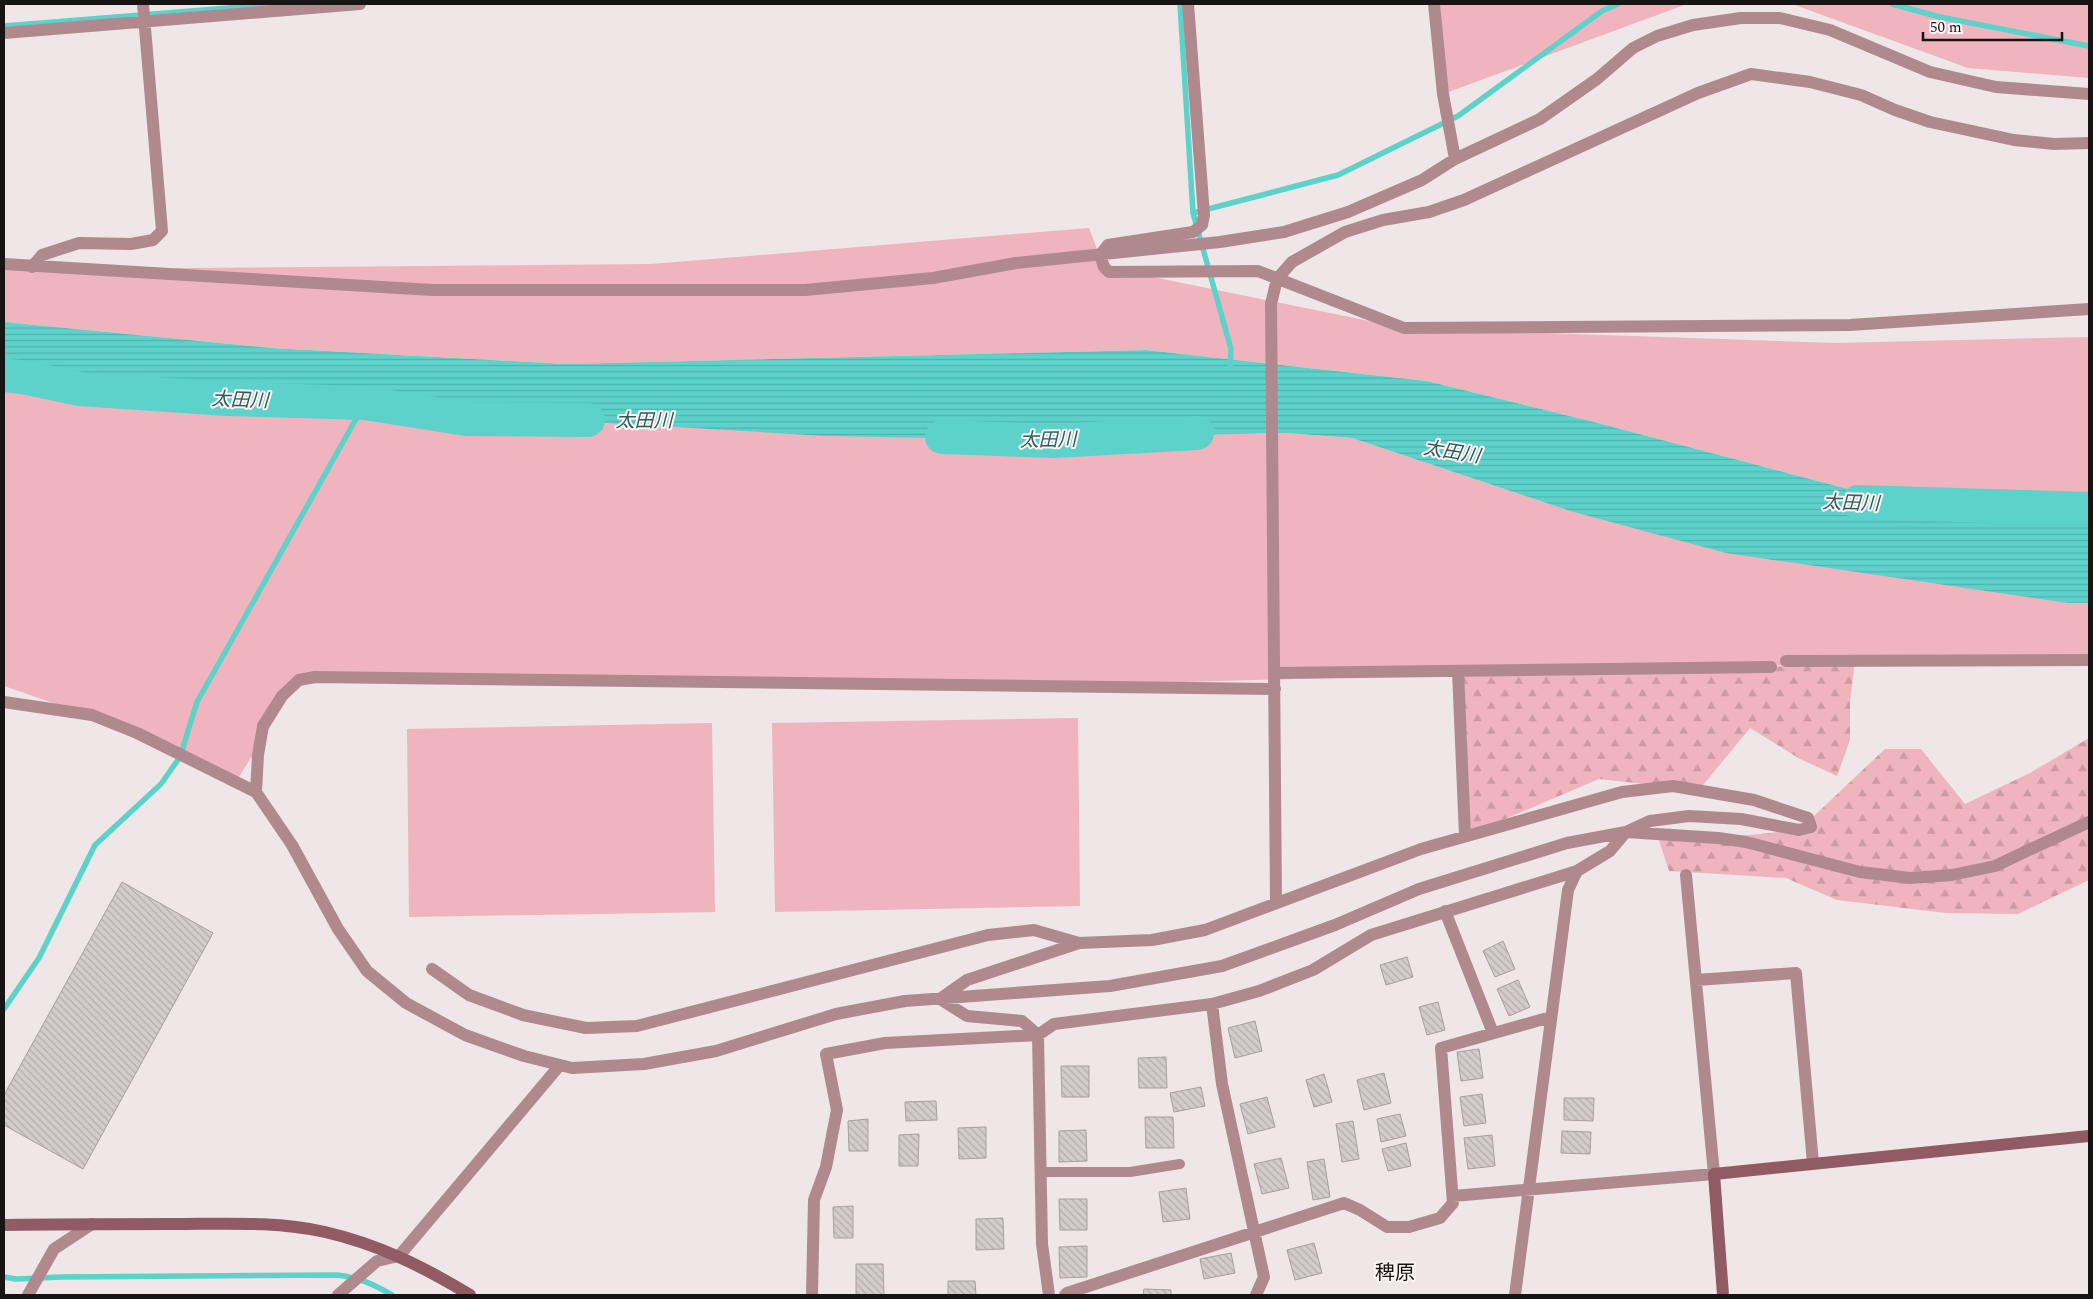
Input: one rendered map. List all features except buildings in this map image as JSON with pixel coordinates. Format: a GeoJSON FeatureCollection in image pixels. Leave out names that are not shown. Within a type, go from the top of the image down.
{"type":"FeatureCollection","features":[{"type":"Feature","properties":{"kind":"street"},"geometry":{"type":"LineString","coordinates":[[32,267],[42,255],[79,243],[131,244],[153,240],[162,231],[143,4]]}},
{"type":"Feature","properties":{"kind":"street"},"geometry":{"type":"LineString","coordinates":[[4,33],[360,4]]}},
{"type":"Feature","properties":{"kind":"street"},"geometry":{"type":"LineString","coordinates":[[1100,254],[1108,245],[1193,232],[1202,225],[1204,215],[1188,4]]}},
{"type":"Feature","properties":{"kind":"street"},"geometry":{"type":"LineString","coordinates":[[1434,4],[1443,94],[1455,159]]}},
{"type":"Feature","properties":{"kind":"street"},"geometry":{"type":"LineString","coordinates":[[4,264],[432,290],[805,290],[933,278],[1016,263],[1220,242],[1284,232],[1356,208],[1422,180],[1455,159],[1540,119],[1597,79],[1633,48],[1657,36],[1693,25],[1741,18],[1780,18],[1830,30],[1930,72],[1996,88],[2089,94]]}},
{"type":"Feature","properties":{"kind":"street"},"geometry":{"type":"LineString","coordinates":[[1276,903],[1271,304],[1277,279],[1292,262],[1345,232],[1383,220],[1429,212],[1464,200],[1698,93],[1751,74],[1810,82],[1861,95],[1895,110],[1930,122],[2014,140],[2054,144],[2089,143]]}},
{"type":"Feature","properties":{"kind":"street"},"geometry":{"type":"LineString","coordinates":[[1100,254],[1104,267],[1109,272],[1258,271],[1404,328],[1850,325],[2089,309]]}},
{"type":"Feature","properties":{"kind":"street"},"geometry":{"type":"LineString","coordinates":[[1786,661],[2089,660]]}},
{"type":"Feature","properties":{"kind":"street"},"geometry":{"type":"LineString","coordinates":[[1275,673],[1771,666]]}},
{"type":"Feature","properties":{"kind":"street"},"geometry":{"type":"LineString","coordinates":[[1458,671],[1465,836]]}},
{"type":"Feature","properties":{"kind":"street"},"geometry":{"type":"LineString","coordinates":[[256,792],[258,754],[263,726],[282,696],[299,680],[315,677],[1275,689]]}},
{"type":"Feature","properties":{"kind":"street"},"geometry":{"type":"LineString","coordinates":[[4,702],[92,715],[155,742],[256,792],[292,845],[338,929],[368,970],[406,1003],[465,1035],[524,1056],[572,1068],[644,1064],[716,1051],[836,1014],[905,1001],[940,999],[1110,986],[1222,966],[1335,925],[1419,889],[1567,843],[1626,832],[1650,821],[1690,816],[1741,819],[1799,830],[1811,827],[1808,818],[1754,800],[1673,786],[1622,792],[1421,849],[1205,930],[1152,940],[1079,943],[967,980],[940,999]]}},
{"type":"Feature","properties":{"kind":"street"},"geometry":{"type":"LineString","coordinates":[[1626,832],[1718,838],[1746,842],[1860,872],[1910,878],[1952,875],[1995,866],[2089,822]]}},
{"type":"Feature","properties":{"kind":"street"},"geometry":{"type":"LineString","coordinates":[[812,1295],[814,1200],[826,1167],[836,1110],[826,1054],[885,1043],[1038,1035],[1054,1024],[1212,1004],[1259,991],[1313,970],[1371,934],[1577,871],[1610,851],[1626,832]]}},
{"type":"Feature","properties":{"kind":"street"},"geometry":{"type":"LineString","coordinates":[[1515,1295],[1568,890],[1577,871]]}},
{"type":"Feature","properties":{"kind":"street"},"geometry":{"type":"LineString","coordinates":[[1686,875],[1714,1174],[1723,1295]]}},
{"type":"Feature","properties":{"kind":"street"},"geometry":{"type":"LineString","coordinates":[[1445,911],[1493,1033]]}},
{"type":"Feature","properties":{"kind":"street"},"geometry":{"type":"LineString","coordinates":[[432,969],[469,995],[523,1015],[586,1028],[637,1026],[988,935],[1034,930],[1079,943]]}},
{"type":"Feature","properties":{"kind":"street"},"geometry":{"type":"LineString","coordinates":[[1696,980],[1796,973],[1813,1163]]}},
{"type":"Feature","properties":{"kind":"street"},"geometry":{"type":"LineString","coordinates":[[940,999],[967,1016],[1022,1022],[1038,1035],[1042,1244],[1049,1295]]}},
{"type":"Feature","properties":{"kind":"street"},"geometry":{"type":"LineString","coordinates":[[1212,1004],[1222,1084],[1264,1277],[1256,1295]]}},
{"type":"Feature","properties":{"kind":"street"},"geometry":{"type":"LineString","coordinates":[[1065,1295],[1344,1203],[1360,1210],[1387,1227],[1409,1227],[1440,1218],[1453,1203],[1441,1048],[1552,1016]]}},
{"type":"Feature","properties":{"kind":"street"},"geometry":{"type":"LineString","coordinates":[[338,1295],[377,1261],[399,1256],[560,1065]]}},
{"type":"Feature","properties":{"kind":"street"},"geometry":{"type":"LineString","coordinates":[[1453,1196],[1714,1174],[2089,1136]]}},
{"type":"Feature","properties":{"kind":"street"},"geometry":{"type":"LineString","coordinates":[[4,1225],[245,1223],[289,1226],[353,1240],[399,1256],[470,1295]]}},
{"type":"Feature","properties":{"kind":"street"},"geometry":{"type":"LineString","coordinates":[[28,1295],[54,1249],[92,1224]]}},
{"type":"Feature","properties":{"kind":"lane"},"geometry":{"type":"LineString","coordinates":[[1041,1172],[1130,1172],[1180,1164]]}},
{"type":"Feature","properties":{"kind":"green space"},"geometry":{"type":"Polygon","coordinates":[[[1429,4],[1687,4],[1443,94],[1429,4]]]}},
{"type":"Feature","properties":{"kind":"green space"},"geometry":{"type":"Polygon","coordinates":[[[1792,4],[2089,4],[2089,78],[1968,68],[1792,4]]]}},
{"type":"Feature","properties":{"kind":"green space"},"geometry":{"type":"Polygon","coordinates":[[[1089,228],[1104,267],[1404,328],[1835,343],[2089,337],[2089,508],[1901,503],[1594,422],[1427,381],[1146,350],[567,364],[272,348],[4,322],[4,264],[76,269],[651,264],[1089,228]]]}},
{"type":"Feature","properties":{"kind":"green space"},"geometry":{"type":"Polygon","coordinates":[[[28,378],[422,412],[988,439],[1287,433],[1352,438],[1570,511],[2068,603],[2089,603],[2089,657],[1040,686],[299,680],[236,782],[119,726],[4,686],[4,380],[28,378]]]}},
{"type":"Feature","properties":{"kind":"green space"},"geometry":{"type":"Polygon","coordinates":[[[1855,661],[1850,702],[1850,740],[1837,776],[1800,759],[1750,728],[1699,790],[1599,779],[1465,836],[1458,671],[1771,667],[1855,661]]]}},
{"type":"Feature","properties":{"kind":"green space"},"geometry":{"type":"Polygon","coordinates":[[[1078,718],[1080,906],[775,912],[772,723],[1078,718]]]}},
{"type":"Feature","properties":{"kind":"green space"},"geometry":{"type":"Polygon","coordinates":[[[712,723],[715,912],[409,917],[407,729],[712,723]]]}},
{"type":"Feature","properties":{"kind":"green space"},"geometry":{"type":"Polygon","coordinates":[[[2089,738],[2089,880],[2018,914],[1946,913],[1837,900],[1786,878],[1669,871],[1657,834],[1718,838],[1799,830],[1885,749],[1921,749],[1965,804],[2030,773],[2089,738]]]}},
{"type":"Feature","properties":{"kind":"water"},"geometry":{"type":"Polygon","coordinates":[[[4,322],[272,348],[567,364],[1146,350],[1427,381],[1594,422],[1901,503],[2089,508],[2089,603],[2068,603],[1726,553],[1570,511],[1352,438],[1287,433],[988,439],[826,436],[422,412],[28,378],[4,380],[4,322]]]}},
{"type":"Feature","properties":{"kind":"waterway"},"geometry":{"type":"LineString","coordinates":[[4,26],[278,4]]}},
{"type":"Feature","properties":{"kind":"waterway"},"geometry":{"type":"LineString","coordinates":[[1180,4],[1193,213],[1231,349],[1230,366]]}},
{"type":"Feature","properties":{"kind":"waterway"},"geometry":{"type":"LineString","coordinates":[[1193,213],[1338,175],[1458,116],[1602,11],[1618,4]]}},
{"type":"Feature","properties":{"kind":"waterway"},"geometry":{"type":"LineString","coordinates":[[1892,4],[1940,17],[2089,46]]}},
{"type":"Feature","properties":{"kind":"waterway","name":"太田川"},"geometry":{"type":"LineString","coordinates":[[4,375],[80,389],[227,399],[365,403],[466,419],[588,420]]}},
{"type":"Feature","properties":{"kind":"waterway"},"geometry":{"type":"LineString","coordinates":[[4,1009],[39,958],[95,845],[161,784],[180,757],[197,702],[365,403]]}},
{"type":"Feature","properties":{"kind":"waterway","name":"太田川"},"geometry":{"type":"LineString","coordinates":[[942,437],[1054,441],[1197,433]]}},
{"type":"Feature","properties":{"kind":"waterway","name":"太田川"},"geometry":{"type":"LineString","coordinates":[[1858,502],[2089,509]]}},
{"type":"Feature","properties":{"kind":"waterway"},"geometry":{"type":"LineString","coordinates":[[4,1277],[16,1279],[337,1275],[352,1277],[392,1295]]}},
{"type":"Feature","properties":{"kind":"district","name":"稗原"},"geometry":{"type":"Point","coordinates":[1395,1272]}}]}
